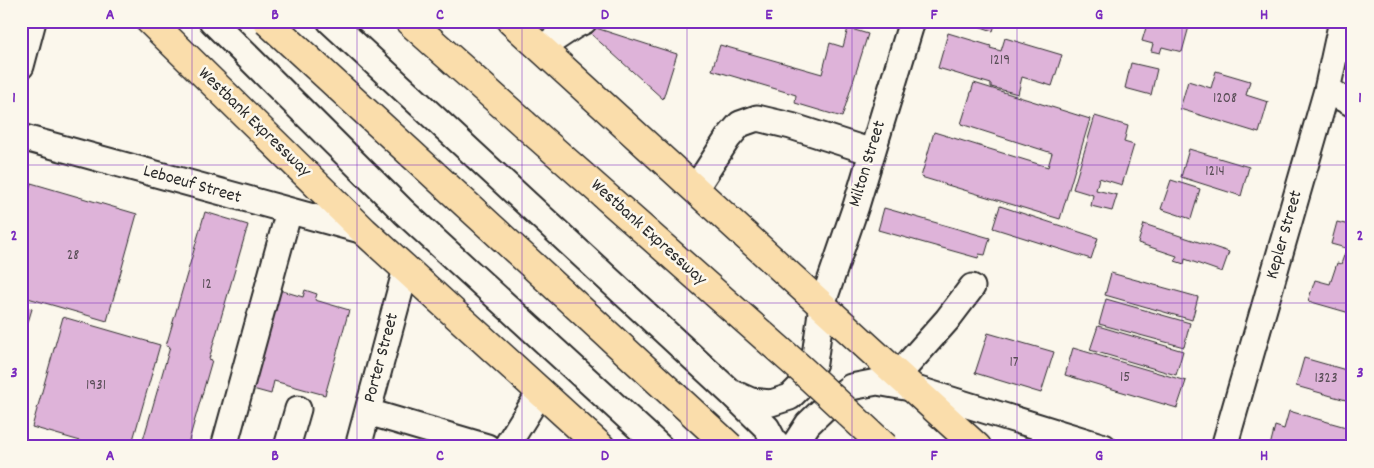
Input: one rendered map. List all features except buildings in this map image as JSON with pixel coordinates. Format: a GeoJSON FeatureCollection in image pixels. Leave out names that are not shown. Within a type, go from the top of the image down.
{"type":"FeatureCollection","features":[{"type":"Feature","properties":{"kind":"main road","name":"Westbank Expressway"},"geometry":{"type":"LineString","coordinates":[[150,21],[364,231],[601,447]]}},
{"type":"Feature","properties":{"kind":"main road"},"geometry":{"type":"LineString","coordinates":[[267,21],[730,447]]}},
{"type":"Feature","properties":{"kind":"main road","name":"Westbank Expressway"},"geometry":{"type":"LineString","coordinates":[[408,21],[885,447]]}},
{"type":"Feature","properties":{"kind":"main road"},"geometry":{"type":"LineString","coordinates":[[435,21],[524,124]]}},
{"type":"Feature","properties":{"kind":"main road"},"geometry":{"type":"LineString","coordinates":[[511,21],[975,446]]}},
{"type":"Feature","properties":{"kind":"street"},"geometry":{"type":"LineString","coordinates":[[21,66],[33,21]]}},
{"type":"Feature","properties":{"kind":"street"},"geometry":{"type":"LineString","coordinates":[[212,21],[404,212],[660,447]]}},
{"type":"Feature","properties":{"kind":"street"},"geometry":{"type":"LineString","coordinates":[[330,21],[767,428],[777,447]]}},
{"type":"Feature","properties":{"kind":"street"},"geometry":{"type":"LineString","coordinates":[[541,48],[584,21]]}},
{"type":"Feature","properties":{"kind":"street","name":"Milton Street"},"geometry":{"type":"LineString","coordinates":[[729,392],[757,402],[771,403],[790,397],[804,383],[814,364],[822,305],[856,206],[912,21]]}},
{"type":"Feature","properties":{"kind":"street","name":"Kepler Street"},"geometry":{"type":"LineString","coordinates":[[1224,447],[1327,90],[1342,21]]}},
{"type":"Feature","properties":{"kind":"street"},"geometry":{"type":"LineString","coordinates":[[1327,90],[1353,104]]}},
{"type":"Feature","properties":{"kind":"street"},"geometry":{"type":"LineString","coordinates":[[695,189],[728,138],[740,124],[757,118],[791,126],[872,152]]}},
{"type":"Feature","properties":{"kind":"street","name":"Leboeuf Street"},"geometry":{"type":"LineString","coordinates":[[21,137],[364,231]]}},
{"type":"Feature","properties":{"kind":"street"},"geometry":{"type":"LineString","coordinates":[[224,447],[289,211]]}},
{"type":"Feature","properties":{"kind":"street","name":"Porter Street"},"geometry":{"type":"LineString","coordinates":[[358,447],[406,269]]}},
{"type":"Feature","properties":{"kind":"street"},"geometry":{"type":"LineString","coordinates":[[907,382],[947,320],[972,287]]}},
{"type":"Feature","properties":{"kind":"street"},"geometry":{"type":"LineString","coordinates":[[793,447],[808,424],[833,400],[852,387],[876,382],[907,382],[1104,447]]}},
{"type":"Feature","properties":{"kind":"street"},"geometry":{"type":"LineString","coordinates":[[506,447],[541,391]]}},
{"type":"Feature","properties":{"kind":"street"},"geometry":{"type":"LineString","coordinates":[[287,447],[298,409]]}},
{"type":"Feature","properties":{"kind":"street"},"geometry":{"type":"LineString","coordinates":[[368,412],[487,447]]}}]}
